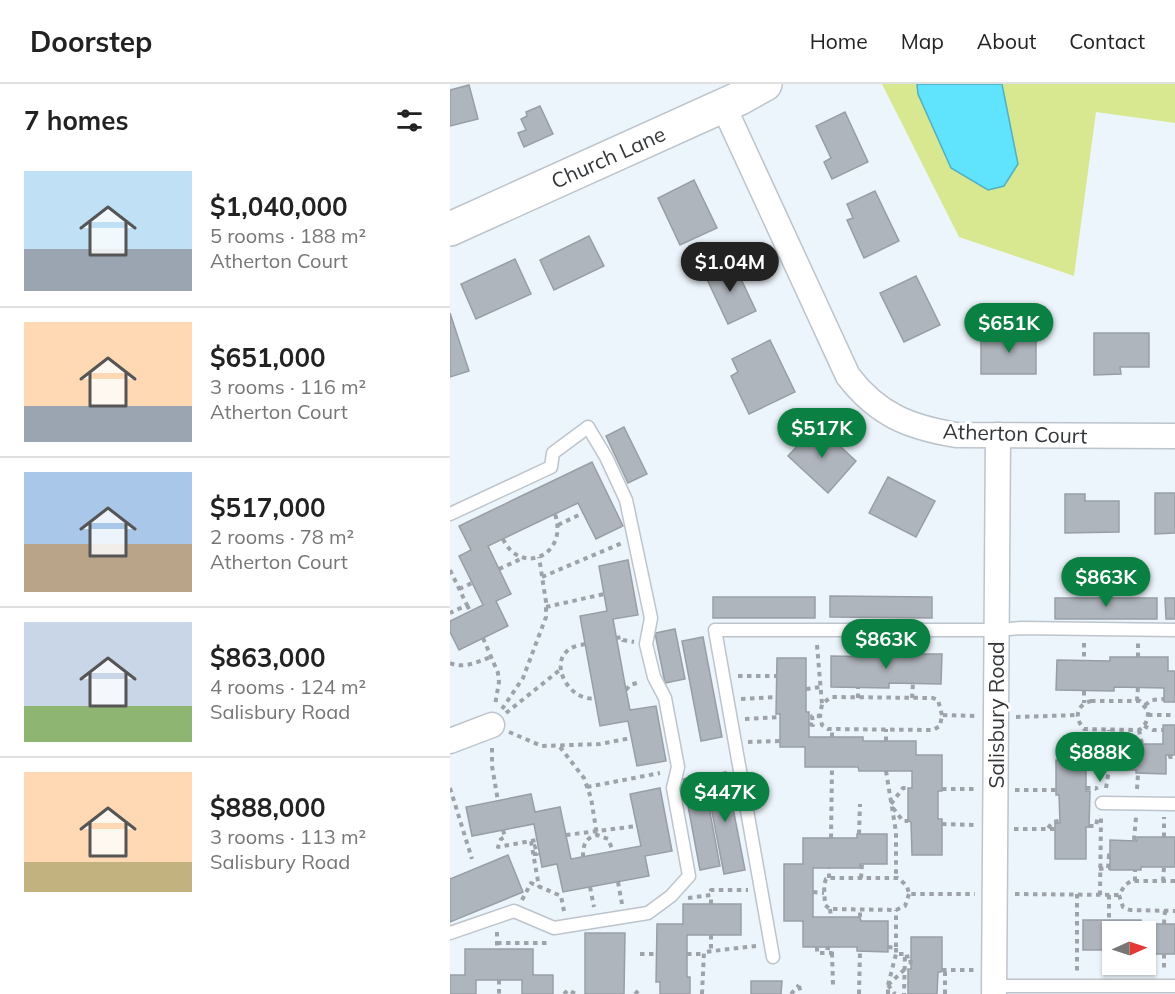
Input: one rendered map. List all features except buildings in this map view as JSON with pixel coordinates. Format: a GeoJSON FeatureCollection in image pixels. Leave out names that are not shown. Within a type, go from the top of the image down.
{"type":"FeatureCollection","features":[{"type":"Feature","properties":{"kind":"street","name":"Church Lane"},"geometry":{"type":"LineString","coordinates":[[450,229],[765,84]]}},
{"type":"Feature","properties":{"kind":"street","name":"Atherton Court"},"geometry":{"type":"LineString","coordinates":[[723,105],[848,376],[862,394],[881,410],[903,422],[956,435],[1175,436]]}},
{"type":"Feature","properties":{"kind":"street","name":"Salisbury Road"},"geometry":{"type":"LineString","coordinates":[[994,983],[998,435]]}},
{"type":"Feature","properties":{"kind":"street"},"geometry":{"type":"LineString","coordinates":[[450,741],[492,725]]}},
{"type":"Feature","properties":{"kind":"lane"},"geometry":{"type":"LineString","coordinates":[[450,514],[551,467],[553,453],[588,427],[606,457],[626,500],[651,618],[646,644],[654,678],[664,698],[678,767],[673,789],[689,876],[671,896],[648,914],[554,928],[514,911],[450,933]]}},
{"type":"Feature","properties":{"kind":"lane"},"geometry":{"type":"LineString","coordinates":[[773,957],[716,630],[997,630],[1021,628],[1175,630]]}},
{"type":"Feature","properties":{"kind":"lane"},"geometry":{"type":"LineString","coordinates":[[1102,803],[1175,804]]}},
{"type":"Feature","properties":{"kind":"lane"},"geometry":{"type":"LineString","coordinates":[[994,983],[1175,986]]}},
{"type":"Feature","properties":{"kind":"path"},"geometry":{"type":"LineString","coordinates":[[499,569],[523,558],[539,557],[552,548],[556,542],[558,525],[555,513]]}},
{"type":"Feature","properties":{"kind":"path"},"geometry":{"type":"LineString","coordinates":[[558,525],[583,513]]}},
{"type":"Feature","properties":{"kind":"path"},"geometry":{"type":"LineString","coordinates":[[543,578],[634,538]]}},
{"type":"Feature","properties":{"kind":"path"},"geometry":{"type":"LineString","coordinates":[[503,539],[509,550],[523,558]]}},
{"type":"Feature","properties":{"kind":"path"},"geometry":{"type":"LineString","coordinates":[[492,725],[523,678],[546,617],[539,557]]}},
{"type":"Feature","properties":{"kind":"path"},"geometry":{"type":"LineString","coordinates":[[450,570],[470,611]]}},
{"type":"Feature","properties":{"kind":"path"},"geometry":{"type":"LineString","coordinates":[[459,589],[472,583]]}},
{"type":"Feature","properties":{"kind":"path"},"geometry":{"type":"LineString","coordinates":[[546,607],[604,594]]}},
{"type":"Feature","properties":{"kind":"path"},"geometry":{"type":"LineString","coordinates":[[450,614],[467,605]]}},
{"type":"Feature","properties":{"kind":"path"},"geometry":{"type":"LineString","coordinates":[[816,630],[822,725],[832,729],[933,730],[940,726],[942,715],[938,700],[831,697],[822,704]]}},
{"type":"Feature","properties":{"kind":"path"},"geometry":{"type":"LineString","coordinates":[[483,638],[498,673],[499,682],[492,725],[492,766],[498,801]]}},
{"type":"Feature","properties":{"kind":"path"},"geometry":{"type":"LineString","coordinates":[[585,644],[568,650],[561,661],[561,669],[566,683],[577,695],[585,699],[595,698]]}},
{"type":"Feature","properties":{"kind":"path"},"geometry":{"type":"LineString","coordinates":[[450,663],[466,666],[491,657]]}},
{"type":"Feature","properties":{"kind":"path"},"geometry":{"type":"LineString","coordinates":[[492,725],[561,669]]}},
{"type":"Feature","properties":{"kind":"path"},"geometry":{"type":"LineString","coordinates":[[724,677],[777,675]]}},
{"type":"Feature","properties":{"kind":"path"},"geometry":{"type":"LineString","coordinates":[[912,698],[913,683]]}},
{"type":"Feature","properties":{"kind":"path"},"geometry":{"type":"LineString","coordinates":[[806,688],[821,687]]}},
{"type":"Feature","properties":{"kind":"path"},"geometry":{"type":"LineString","coordinates":[[858,687],[858,698]]}},
{"type":"Feature","properties":{"kind":"path"},"geometry":{"type":"LineString","coordinates":[[1137,701],[1138,687]]}},
{"type":"Feature","properties":{"kind":"path"},"geometry":{"type":"LineString","coordinates":[[1084,691],[1084,703]]}},
{"type":"Feature","properties":{"kind":"path"},"geometry":{"type":"LineString","coordinates":[[728,699],[776,697]]}},
{"type":"Feature","properties":{"kind":"path"},"geometry":{"type":"LineString","coordinates":[[1145,705],[1152,700],[1164,699]]}},
{"type":"Feature","properties":{"kind":"path"},"geometry":{"type":"LineString","coordinates":[[1137,701],[1145,705],[1148,715],[1144,726],[1139,730],[1084,729],[1078,715],[1084,703],[1137,701]]}},
{"type":"Feature","properties":{"kind":"path"},"geometry":{"type":"LineString","coordinates":[[942,715],[996,717],[1078,715]]}},
{"type":"Feature","properties":{"kind":"path"},"geometry":{"type":"LineString","coordinates":[[1148,715],[1175,715]]}},
{"type":"Feature","properties":{"kind":"path"},"geometry":{"type":"LineString","coordinates":[[809,724],[813,724],[812,716],[820,716]]}},
{"type":"Feature","properties":{"kind":"path"},"geometry":{"type":"LineString","coordinates":[[731,719],[780,717]]}},
{"type":"Feature","properties":{"kind":"path"},"geometry":{"type":"LineString","coordinates":[[492,725],[542,746],[600,744],[632,738]]}},
{"type":"Feature","properties":{"kind":"path"},"geometry":{"type":"LineString","coordinates":[[1144,726],[1153,730],[1164,730]]}},
{"type":"Feature","properties":{"kind":"path"},"geometry":{"type":"LineString","coordinates":[[832,729],[832,737]]}},
{"type":"Feature","properties":{"kind":"path"},"geometry":{"type":"LineString","coordinates":[[886,729],[886,741]]}},
{"type":"Feature","properties":{"kind":"path"},"geometry":{"type":"LineString","coordinates":[[1109,729],[1109,740]]}},
{"type":"Feature","properties":{"kind":"path"},"geometry":{"type":"LineString","coordinates":[[1139,730],[1142,744]]}},
{"type":"Feature","properties":{"kind":"path"},"geometry":{"type":"LineString","coordinates":[[735,742],[780,741]]}},
{"type":"Feature","properties":{"kind":"path"},"geometry":{"type":"LineString","coordinates":[[559,746],[579,772],[587,787],[597,832],[608,839],[613,851]]}},
{"type":"Feature","properties":{"kind":"path"},"geometry":{"type":"LineString","coordinates":[[587,787],[668,772],[678,767]]}},
{"type":"Feature","properties":{"kind":"path"},"geometry":{"type":"LineString","coordinates":[[831,838],[832,767]]}},
{"type":"Feature","properties":{"kind":"path"},"geometry":{"type":"LineString","coordinates":[[886,771],[896,832],[896,878]]}},
{"type":"Feature","properties":{"kind":"path"},"geometry":{"type":"LineString","coordinates":[[450,788],[472,859]]}},
{"type":"Feature","properties":{"kind":"path"},"geometry":{"type":"LineString","coordinates":[[890,805],[903,788],[908,788]]}},
{"type":"Feature","properties":{"kind":"path"},"geometry":{"type":"LineString","coordinates":[[942,789],[1056,790]]}},
{"type":"Feature","properties":{"kind":"path"},"geometry":{"type":"LineString","coordinates":[[1100,895],[1102,803]]}},
{"type":"Feature","properties":{"kind":"path"},"geometry":{"type":"LineString","coordinates":[[859,834],[860,804]]}},
{"type":"Feature","properties":{"kind":"path"},"geometry":{"type":"LineString","coordinates":[[1134,840],[1136,804]]}},
{"type":"Feature","properties":{"kind":"path"},"geometry":{"type":"LineString","coordinates":[[890,805],[903,821],[908,821]]}},
{"type":"Feature","properties":{"kind":"path"},"geometry":{"type":"LineString","coordinates":[[1047,829],[1053,822],[1059,821]]}},
{"type":"Feature","properties":{"kind":"path"},"geometry":{"type":"LineString","coordinates":[[942,824],[981,825],[1015,830],[1055,829]]}},
{"type":"Feature","properties":{"kind":"path"},"geometry":{"type":"LineString","coordinates":[[566,835],[637,826]]}},
{"type":"Feature","properties":{"kind":"path"},"geometry":{"type":"LineString","coordinates":[[503,830],[505,837],[501,838],[498,847],[537,842],[535,846],[537,854],[533,854]]}},
{"type":"Feature","properties":{"kind":"path"},"geometry":{"type":"LineString","coordinates":[[583,857],[584,843],[597,832]]}},
{"type":"Feature","properties":{"kind":"path"},"geometry":{"type":"LineString","coordinates":[[531,841],[540,887]]}},
{"type":"Feature","properties":{"kind":"path"},"geometry":{"type":"LineString","coordinates":[[1100,870],[1108,868],[1108,855],[1110,855]]}},
{"type":"Feature","properties":{"kind":"path"},"geometry":{"type":"LineString","coordinates":[[861,878],[862,864]]}},
{"type":"Feature","properties":{"kind":"path"},"geometry":{"type":"LineString","coordinates":[[1163,882],[1164,867]]}},
{"type":"Feature","properties":{"kind":"path"},"geometry":{"type":"LineString","coordinates":[[829,868],[829,879]]}},
{"type":"Feature","properties":{"kind":"path"},"geometry":{"type":"LineString","coordinates":[[1135,870],[1135,881]]}},
{"type":"Feature","properties":{"kind":"path"},"geometry":{"type":"LineString","coordinates":[[896,878],[904,882],[909,894],[905,906],[896,910],[830,909],[825,905],[825,882],[829,879],[896,878]]}},
{"type":"Feature","properties":{"kind":"path"},"geometry":{"type":"LineString","coordinates":[[1119,895],[1127,883],[1135,881],[1175,881]]}},
{"type":"Feature","properties":{"kind":"path"},"geometry":{"type":"LineString","coordinates":[[514,911],[531,883],[561,896],[567,926]]}},
{"type":"Feature","properties":{"kind":"path"},"geometry":{"type":"LineString","coordinates":[[711,904],[711,890],[761,891]]}},
{"type":"Feature","properties":{"kind":"path"},"geometry":{"type":"LineString","coordinates":[[813,892],[824,893]]}},
{"type":"Feature","properties":{"kind":"path"},"geometry":{"type":"LineString","coordinates":[[909,894],[1119,895]]}},
{"type":"Feature","properties":{"kind":"path"},"geometry":{"type":"LineString","coordinates":[[1077,894],[1077,986]]}},
{"type":"Feature","properties":{"kind":"path"},"geometry":{"type":"LineString","coordinates":[[671,896],[679,906],[684,899],[711,895]]}},
{"type":"Feature","properties":{"kind":"path"},"geometry":{"type":"LineString","coordinates":[[1109,895],[1109,920]]}},
{"type":"Feature","properties":{"kind":"path"},"geometry":{"type":"LineString","coordinates":[[1119,895],[1123,907],[1130,910],[1175,911]]}},
{"type":"Feature","properties":{"kind":"path"},"geometry":{"type":"LineString","coordinates":[[830,909],[831,917]]}},
{"type":"Feature","properties":{"kind":"path"},"geometry":{"type":"LineString","coordinates":[[860,909],[860,917]]}},
{"type":"Feature","properties":{"kind":"path"},"geometry":{"type":"LineString","coordinates":[[888,994],[896,954],[896,910]]}},
{"type":"Feature","properties":{"kind":"path"},"geometry":{"type":"LineString","coordinates":[[1164,924],[1165,911]]}},
{"type":"Feature","properties":{"kind":"path"},"geometry":{"type":"LineString","coordinates":[[1077,925],[1083,925]]}},
{"type":"Feature","properties":{"kind":"path"},"geometry":{"type":"LineString","coordinates":[[711,935],[711,950]]}},
{"type":"Feature","properties":{"kind":"path"},"geometry":{"type":"LineString","coordinates":[[497,943],[556,943]]}},
{"type":"Feature","properties":{"kind":"path"},"geometry":{"type":"LineString","coordinates":[[687,954],[702,954],[711,950],[771,943]]}},
{"type":"Feature","properties":{"kind":"path"},"geometry":{"type":"LineString","coordinates":[[819,947],[817,953],[832,953],[833,985]]}},
{"type":"Feature","properties":{"kind":"path"},"geometry":{"type":"LineString","coordinates":[[888,947],[896,948]]}},
{"type":"Feature","properties":{"kind":"path"},"geometry":{"type":"LineString","coordinates":[[859,994],[860,951]]}},
{"type":"Feature","properties":{"kind":"path"},"geometry":{"type":"LineString","coordinates":[[640,954],[656,954]]}},
{"type":"Feature","properties":{"kind":"path"},"geometry":{"type":"LineString","coordinates":[[702,954],[702,994]]}},
{"type":"Feature","properties":{"kind":"path"},"geometry":{"type":"LineString","coordinates":[[896,954],[905,954],[908,968],[904,994]]}},
{"type":"Feature","properties":{"kind":"path"},"geometry":{"type":"LineString","coordinates":[[888,985],[908,968]]}},
{"type":"Feature","properties":{"kind":"path"},"geometry":{"type":"LineString","coordinates":[[945,994],[943,970],[994,983]]}},
{"type":"Feature","properties":{"kind":"path"},"geometry":{"type":"LineString","coordinates":[[1109,975],[1109,986]]}},
{"type":"Feature","properties":{"kind":"path"},"geometry":{"type":"LineString","coordinates":[[499,980],[499,994]]}},
{"type":"Feature","properties":{"kind":"path"},"geometry":{"type":"LineString","coordinates":[[791,994],[799,985],[801,994]]}},
{"type":"Feature","properties":{"kind":"path"},"geometry":{"type":"LineString","coordinates":[[888,985],[895,994]]}},
{"type":"Feature","properties":{"kind":"path"},"geometry":{"type":"LineString","coordinates":[[635,994],[640,989]]}},
{"type":"Feature","properties":{"kind":"path"},"geometry":{"type":"LineString","coordinates":[[564,994],[568,990],[576,994]]}},
{"type":"Feature","properties":{"kind":"green space"},"geometry":{"type":"Polygon","coordinates":[[[882,84],[1175,84],[1175,123],[1096,112],[1074,276],[959,237],[882,84]]]}},
{"type":"Feature","properties":{"kind":"water"},"geometry":{"type":"Polygon","coordinates":[[[917,84],[1002,84],[1018,164],[1004,186],[988,190],[951,168],[918,94],[917,84]]]}}]}
